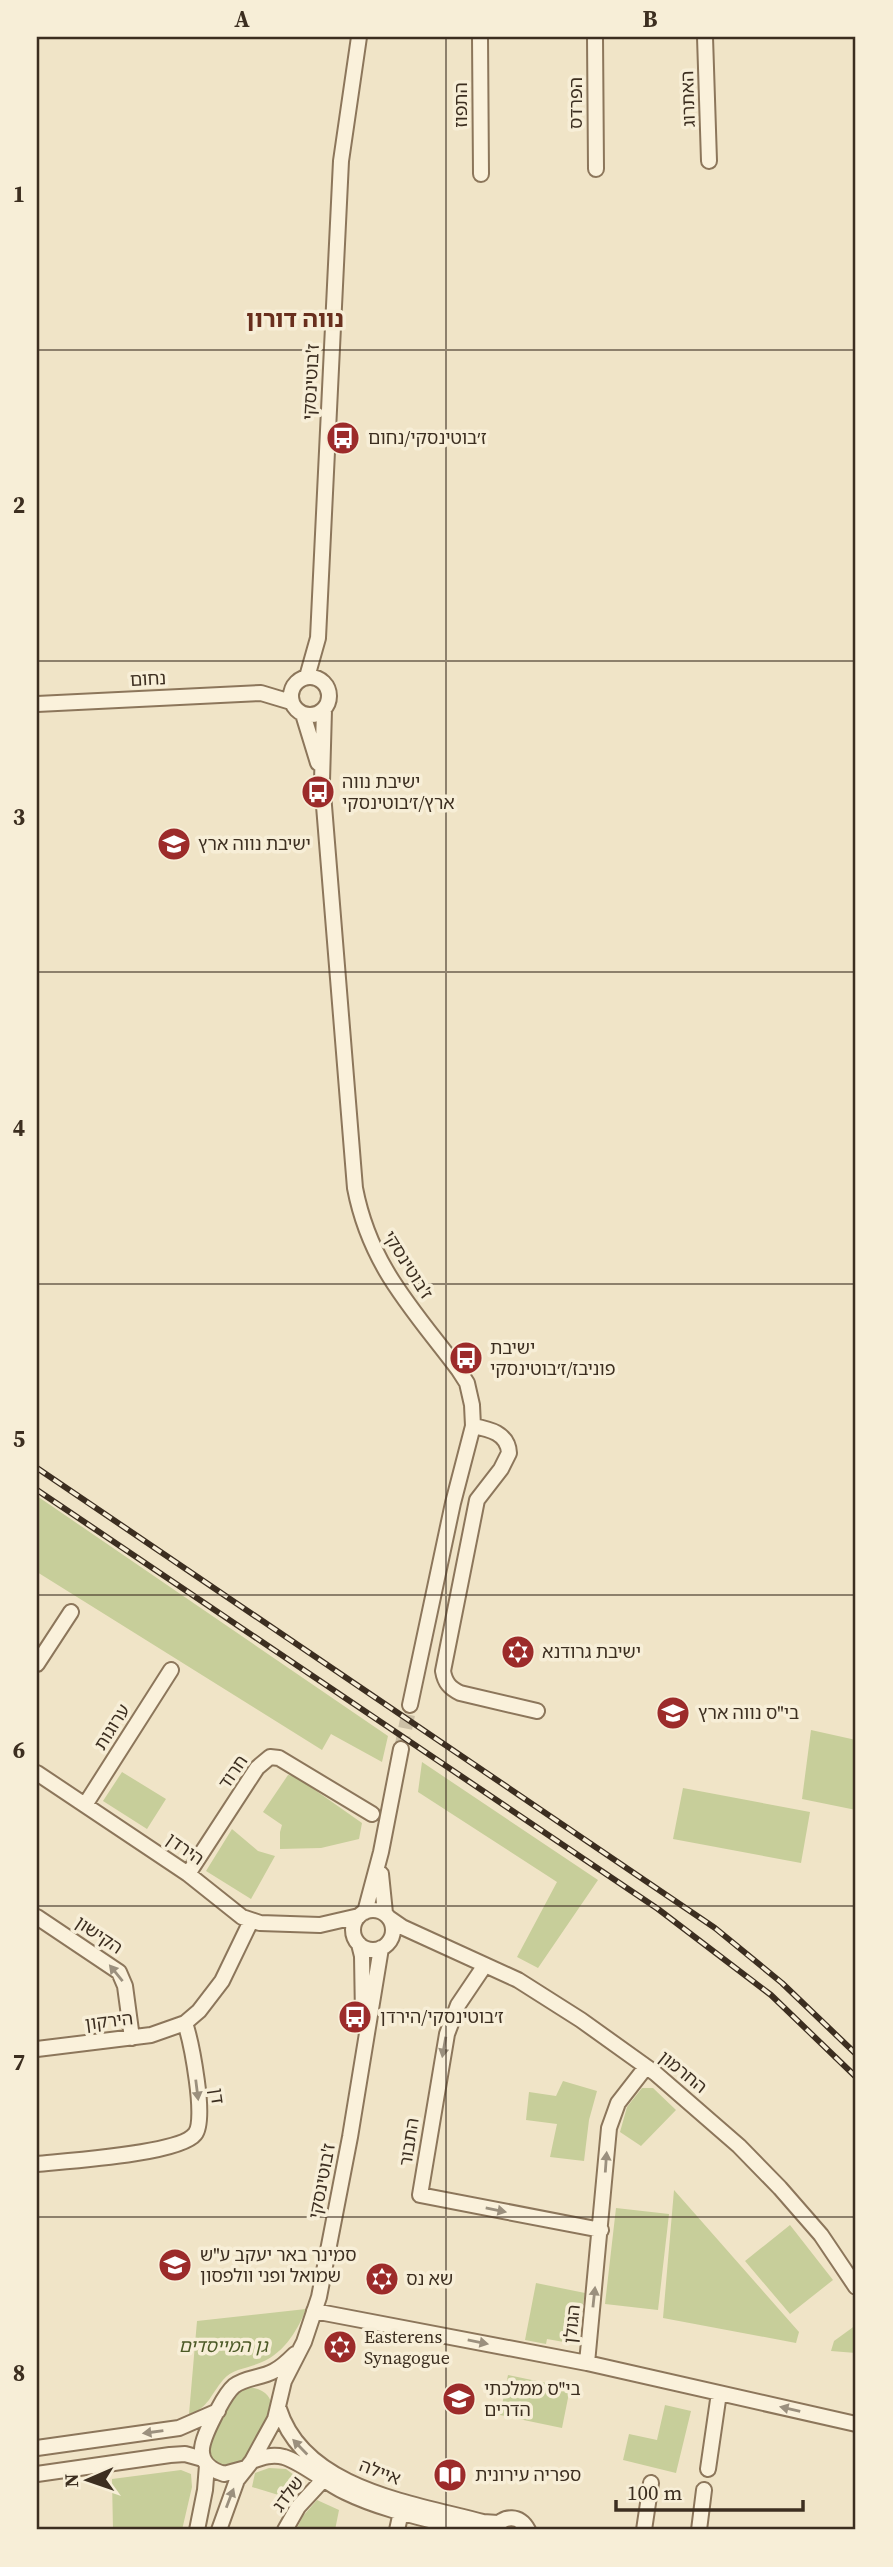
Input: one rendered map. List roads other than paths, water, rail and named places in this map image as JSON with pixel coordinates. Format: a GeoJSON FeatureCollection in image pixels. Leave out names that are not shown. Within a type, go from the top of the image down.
{"type":"FeatureCollection","features":[{"type":"Feature","properties":{"kind":"street","name":"התפוז"},"geometry":{"type":"LineString","coordinates":[[480,37],[481,173]]}},
{"type":"Feature","properties":{"kind":"street","name":"הפרדס"},"geometry":{"type":"LineString","coordinates":[[595,37],[596,169]]}},
{"type":"Feature","properties":{"kind":"street","name":"האתרוג"},"geometry":{"type":"LineString","coordinates":[[705,37],[709,161]]}},
{"type":"Feature","properties":{"kind":"street","name":"ז'בוטינסקי"},"geometry":{"type":"LineString","coordinates":[[323,682],[317,638],[341,161],[360,40]]}},
{"type":"Feature","properties":{"kind":"street","name":"ז'בוטינסקי"},"geometry":{"type":"LineString","coordinates":[[301,680],[317,638]]}},
{"type":"Feature","properties":{"kind":"street"},"geometry":{"type":"LineString","coordinates":[[314,677],[323,682],[329,697],[324,710],[314,716],[303,715],[295,709],[291,702],[291,690],[301,680],[314,677]]}},
{"type":"Feature","properties":{"kind":"street","name":"נחום"},"geometry":{"type":"LineString","coordinates":[[37,704],[261,693],[301,680]]}},
{"type":"Feature","properties":{"kind":"street","name":"נחום"},"geometry":{"type":"LineString","coordinates":[[261,693],[291,702]]}},
{"type":"Feature","properties":{"kind":"street","name":"ז'בוטינסקי"},"geometry":{"type":"LineString","coordinates":[[324,710],[322,781],[355,1188],[368,1237],[390,1279],[467,1383],[472,1405],[473,1426],[448,1524],[410,1704]]}},
{"type":"Feature","properties":{"kind":"street","name":"ז'בוטינסקי"},"geometry":{"type":"LineString","coordinates":[[303,715],[322,781]]}},
{"type":"Feature","properties":{"kind":"street"},"geometry":{"type":"LineString","coordinates":[[473,1426],[498,1433],[505,1440],[509,1453],[501,1469],[477,1500],[443,1671],[445,1681],[460,1693],[537,1711]]}},
{"type":"Feature","properties":{"kind":"street"},"geometry":{"type":"LineString","coordinates":[[37,1664],[71,1612]]}},
{"type":"Feature","properties":{"kind":"street","name":"ערוגות"},"geometry":{"type":"LineString","coordinates":[[85,1805],[171,1670]]}},
{"type":"Feature","properties":{"kind":"street"},"geometry":{"type":"LineString","coordinates":[[357,1940],[354,1926],[362,1914],[381,1852],[401,1749]]}},
{"type":"Feature","properties":{"kind":"street","name":"חרוד"},"geometry":{"type":"LineString","coordinates":[[188,1874],[257,1768],[270,1757],[279,1758],[372,1814]]}},
{"type":"Feature","properties":{"kind":"street","name":"הירדן"},"geometry":{"type":"LineString","coordinates":[[37,1773],[188,1874],[242,1917],[251,1921]]}},
{"type":"Feature","properties":{"kind":"street"},"geometry":{"type":"LineString","coordinates":[[185,2023],[199,2011],[222,1981],[251,1921],[320,1925],[340,1930],[370,1949],[384,1947],[393,1929],[387,1916],[381,1884],[381,1852]]}},
{"type":"Feature","properties":{"kind":"street"},"geometry":{"type":"LineString","coordinates":[[320,1925],[378,1910],[387,1916]]}},
{"type":"Feature","properties":{"kind":"street","name":"החרמון"},"geometry":{"type":"LineString","coordinates":[[387,1916],[402,1927],[518,1980],[571,2013],[679,2093],[739,2146],[780,2188],[821,2235],[856,2287]]}},
{"type":"Feature","properties":{"kind":"street","name":"הקישון"},"geometry":{"type":"LineString","coordinates":[[37,1917],[119,1972],[125,1986],[132,2038]]}},
{"type":"Feature","properties":{"kind":"street","name":"ז'בוטינסקי"},"geometry":{"type":"LineString","coordinates":[[357,1940],[363,1970],[362,2066]]}},
{"type":"Feature","properties":{"kind":"street","name":"החרמון"},"geometry":{"type":"LineString","coordinates":[[384,1947],[401,1941],[439,1943]]}},
{"type":"Feature","properties":{"kind":"street","name":"ז'בוטינסקי"},"geometry":{"type":"LineString","coordinates":[[219,2530],[237,2480],[249,2464],[279,2406],[284,2381],[304,2342],[314,2311],[332,2230],[384,1947]]}},
{"type":"Feature","properties":{"kind":"street","name":"התבור"},"geometry":{"type":"LineString","coordinates":[[485,1965],[458,2005],[447,2034],[420,2195],[601,2230]]}},
{"type":"Feature","properties":{"kind":"street","name":"הירקון"},"geometry":{"type":"LineString","coordinates":[[37,2049],[132,2038],[171,2030],[185,2023]]}},
{"type":"Feature","properties":{"kind":"street","name":"דן"},"geometry":{"type":"LineString","coordinates":[[37,2164],[162,2149],[188,2141],[196,2134],[200,2114],[191,2040],[185,2023]]}},
{"type":"Feature","properties":{"kind":"street","name":"הגולן"},"geometry":{"type":"LineString","coordinates":[[646,2067],[618,2103],[609,2128],[587,2363],[856,2424]]}},
{"type":"Feature","properties":{"kind":"street"},"geometry":{"type":"LineString","coordinates":[[314,2311],[587,2363]]}},
{"type":"Feature","properties":{"kind":"street","name":"ז'בוטינסקי"},"geometry":{"type":"LineString","coordinates":[[249,2379],[274,2372],[296,2354],[304,2342]]}},
{"type":"Feature","properties":{"kind":"street"},"geometry":{"type":"LineString","coordinates":[[197,2530],[205,2490],[202,2448],[204,2437],[232,2388],[249,2379],[268,2384],[276,2393],[279,2406]]}},
{"type":"Feature","properties":{"kind":"street"},"geometry":{"type":"LineString","coordinates":[[708,2469],[719,2393]]}},
{"type":"Feature","properties":{"kind":"street","name":"איילה"},"geometry":{"type":"LineString","coordinates":[[279,2406],[284,2427],[291,2438],[328,2471],[390,2497],[496,2527],[507,2518],[513,2518],[523,2522],[529,2530]]}},
{"type":"Feature","properties":{"kind":"street"},"geometry":{"type":"LineString","coordinates":[[37,2448],[179,2428],[218,2411]]}},
{"type":"Feature","properties":{"kind":"street"},"geometry":{"type":"LineString","coordinates":[[37,2474],[170,2455],[185,2454],[205,2462]]}},
{"type":"Feature","properties":{"kind":"street","name":"איילה"},"geometry":{"type":"LineString","coordinates":[[205,2462],[224,2474],[270,2455],[281,2456],[322,2481],[373,2504],[470,2530]]}},
{"type":"Feature","properties":{"kind":"street","name":"שלדג"},"geometry":{"type":"LineString","coordinates":[[285,2530],[298,2507],[322,2481]]}},
{"type":"Feature","properties":{"kind":"street"},"geometry":{"type":"LineString","coordinates":[[644,2530],[651,2483]]}},
{"type":"Feature","properties":{"kind":"street"},"geometry":{"type":"LineString","coordinates":[[699,2530],[704,2490]]}},
{"type":"Feature","properties":{"kind":"street"},"geometry":{"type":"LineString","coordinates":[[397,2530],[401,2512]]}},
{"type":"Feature","properties":{"kind":"tunnel"},"geometry":{"type":"LineString","coordinates":[[401,1749],[410,1705]]}},
{"type":"Feature","properties":{"kind":"railway"},"geometry":{"type":"LineString","coordinates":[[37,1468],[715,1928],[782,1983],[856,2054]]}},
{"type":"Feature","properties":{"kind":"railway"},"geometry":{"type":"LineString","coordinates":[[37,1490],[658,1909],[771,1995],[856,2077]]}},
{"type":"Feature","properties":{"kind":"place","name":"ז׳בוטינסקי/נחום"},"geometry":{"type":"Point","coordinates":[343,438]}},
{"type":"Feature","properties":{"kind":"place","name":"ישיבת נווה ארץ/ז׳בוטינסקי"},"geometry":{"type":"Point","coordinates":[318,792]}},
{"type":"Feature","properties":{"kind":"place","name":"ישיבת נווה ארץ"},"geometry":{"type":"Point","coordinates":[174,844]}},
{"type":"Feature","properties":{"kind":"place","name":"ישיבת פוניבז/ז׳בוטינסקי"},"geometry":{"type":"Point","coordinates":[466,1358]}},
{"type":"Feature","properties":{"kind":"place","name":"ישיבת גרודנא"},"geometry":{"type":"Point","coordinates":[518,1652]}},
{"type":"Feature","properties":{"kind":"place","name":"בי\"ס נווה ארץ"},"geometry":{"type":"Point","coordinates":[673,1713]}},
{"type":"Feature","properties":{"kind":"place","name":"ז׳בוטינסקי/הירדן"},"geometry":{"type":"Point","coordinates":[355,2017]}},
{"type":"Feature","properties":{"kind":"place","name":"סמינר באר יעקב ע\"ש שמואל ופני וולפסון"},"geometry":{"type":"Point","coordinates":[175,2265]}},
{"type":"Feature","properties":{"kind":"place","name":"שא נס"},"geometry":{"type":"Point","coordinates":[382,2279]}},
{"type":"Feature","properties":{"kind":"place","name":"Easterens Synagogue"},"geometry":{"type":"Point","coordinates":[340,2347]}},
{"type":"Feature","properties":{"kind":"place","name":"בי\"ס ממלכתי הדרים"},"geometry":{"type":"Point","coordinates":[459,2399]}},
{"type":"Feature","properties":{"kind":"place","name":"ספריה עירונית"},"geometry":{"type":"Point","coordinates":[450,2475]}},
{"type":"Feature","properties":{"kind":"district","name":"נווה דורון"},"geometry":{"type":"Point","coordinates":[295,319]}},
{"type":"Feature","properties":{"kind":"park label","name":"גן המייסדים"},"geometry":{"type":"Point","coordinates":[223,2346]}}]}
